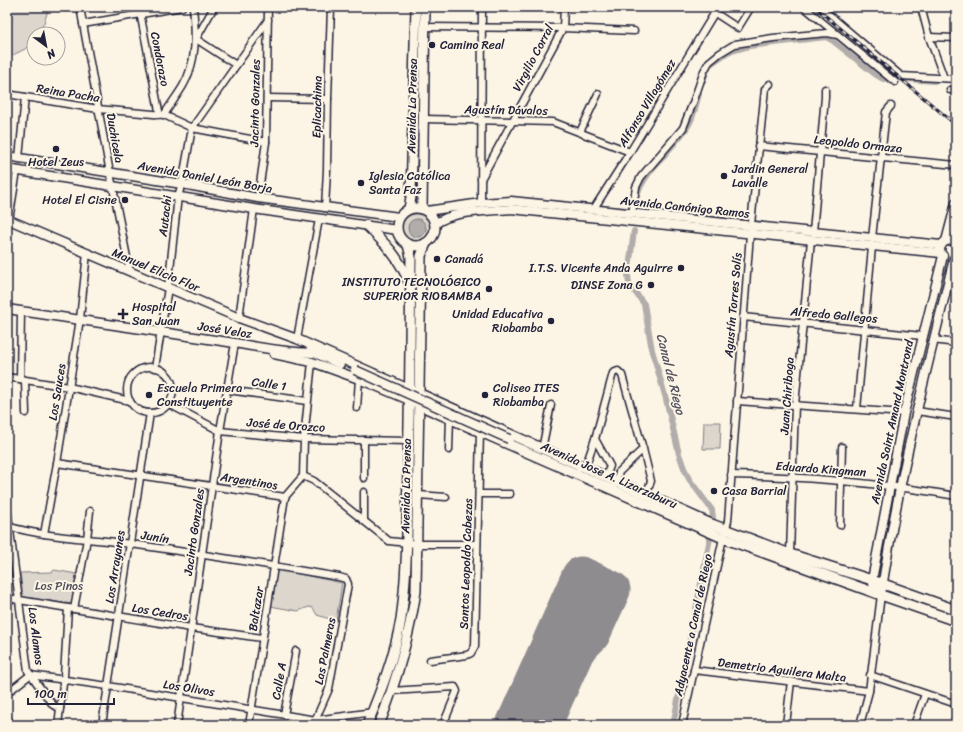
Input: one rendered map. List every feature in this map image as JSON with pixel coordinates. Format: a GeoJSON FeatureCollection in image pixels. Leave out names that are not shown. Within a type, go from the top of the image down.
{"type":"FeatureCollection","features":[{"type":"Feature","properties":{"kind":"main road","name":"Avenida La Prensa"},"geometry":{"type":"LineString","coordinates":[[408,209],[411,197],[416,7]]}},
{"type":"Feature","properties":{"kind":"main road","name":"Avenida La Prensa"},"geometry":{"type":"LineString","coordinates":[[425,7],[425,210]]}},
{"type":"Feature","properties":{"kind":"main road"},"geometry":{"type":"LineString","coordinates":[[416,208],[425,210],[434,219],[434,235],[426,243],[417,246],[408,245],[402,241],[397,230],[399,217],[408,209],[416,208]]}},
{"type":"Feature","properties":{"kind":"main road"},"geometry":{"type":"LineString","coordinates":[[366,225],[393,252],[404,269],[411,287]]}},
{"type":"Feature","properties":{"kind":"main road","name":"Avenida La Prensa"},"geometry":{"type":"LineString","coordinates":[[379,725],[399,669],[412,620],[416,591],[421,256],[426,243]]}},
{"type":"Feature","properties":{"kind":"main road","name":"Avenida La Prensa"},"geometry":{"type":"LineString","coordinates":[[367,725],[389,668],[404,595],[407,544],[410,388],[411,257],[408,245]]}},
{"type":"Feature","properties":{"kind":"main road","name":"Avenida Jose A. Lizarzaburu"},"geometry":{"type":"LineString","coordinates":[[418,393],[614,486],[725,534],[879,598],[956,621]]}},
{"type":"Feature","properties":{"kind":"main road","name":"Avenida Jose A. Lizarzaburu"},"geometry":{"type":"LineString","coordinates":[[419,405],[480,432],[585,468],[606,477],[614,486],[646,496],[725,534],[872,580],[956,610]]}},
{"type":"Feature","properties":{"kind":"main road"},"geometry":{"type":"LineString","coordinates":[[418,434],[423,421],[427,417],[438,413]]}},
{"type":"Feature","properties":{"kind":"street","name":"Duchicela"},"geometry":{"type":"LineString","coordinates":[[80,7],[112,186],[130,272]]}},
{"type":"Feature","properties":{"kind":"street","name":"Condorazo"},"geometry":{"type":"LineString","coordinates":[[139,7],[161,115]]}},
{"type":"Feature","properties":{"kind":"street"},"geometry":{"type":"LineString","coordinates":[[83,24],[182,7]]}},
{"type":"Feature","properties":{"kind":"street"},"geometry":{"type":"LineString","coordinates":[[161,115],[184,85],[192,65],[196,39],[193,7]]}},
{"type":"Feature","properties":{"kind":"street"},"geometry":{"type":"LineString","coordinates":[[196,39],[214,7]]}},
{"type":"Feature","properties":{"kind":"street","name":"Jacinto Gonzales"},"geometry":{"type":"LineString","coordinates":[[258,198],[266,142],[268,7]]}},
{"type":"Feature","properties":{"kind":"street","name":"Eplicachima"},"geometry":{"type":"LineString","coordinates":[[325,208],[331,7]]}},
{"type":"Feature","properties":{"kind":"street"},"geometry":{"type":"LineString","coordinates":[[481,203],[482,7]]}},
{"type":"Feature","properties":{"kind":"street","name":"Virgilio Corral"},"geometry":{"type":"LineString","coordinates":[[480,181],[563,28],[564,7]]}},
{"type":"Feature","properties":{"kind":"street"},"geometry":{"type":"LineString","coordinates":[[717,10],[738,28],[751,7]]}},
{"type":"Feature","properties":{"kind":"street"},"geometry":{"type":"LineString","coordinates":[[804,7],[895,82]]}},
{"type":"Feature","properties":{"kind":"street"},"geometry":{"type":"LineString","coordinates":[[820,7],[902,76],[956,79]]}},
{"type":"Feature","properties":{"kind":"street"},"geometry":{"type":"LineString","coordinates":[[921,7],[929,37],[944,78]]}},
{"type":"Feature","properties":{"kind":"street","name":"Alfonso Villagómez"},"geometry":{"type":"LineString","coordinates":[[593,210],[717,10]]}},
{"type":"Feature","properties":{"kind":"street","name":"Autachi"},"geometry":{"type":"LineString","coordinates":[[155,368],[168,288],[178,196],[182,184],[192,128],[268,20]]}},
{"type":"Feature","properties":{"kind":"street"},"geometry":{"type":"LineString","coordinates":[[425,27],[563,28],[634,31]]}},
{"type":"Feature","properties":{"kind":"street"},"geometry":{"type":"LineString","coordinates":[[632,214],[636,187],[641,177],[683,128],[704,71],[709,62],[735,44],[773,38],[827,33],[838,35]]}},
{"type":"Feature","properties":{"kind":"street"},"geometry":{"type":"LineString","coordinates":[[929,37],[956,38]]}},
{"type":"Feature","properties":{"kind":"street"},"geometry":{"type":"LineString","coordinates":[[196,39],[236,65]]}},
{"type":"Feature","properties":{"kind":"street","name":"Agustín Torres Solís"},"geometry":{"type":"LineString","coordinates":[[725,534],[728,522],[743,317],[758,146],[765,89],[770,84]]}},
{"type":"Feature","properties":{"kind":"street","name":"Juan Chiriboga"},"geometry":{"type":"LineString","coordinates":[[790,554],[796,405],[825,89]]}},
{"type":"Feature","properties":{"kind":"street","name":"Reina Pacha"},"geometry":{"type":"LineString","coordinates":[[7,94],[98,109],[161,115],[192,128],[266,142]]}},
{"type":"Feature","properties":{"kind":"street"},"geometry":{"type":"LineString","coordinates":[[580,132],[598,94]]}},
{"type":"Feature","properties":{"kind":"street"},"geometry":{"type":"LineString","coordinates":[[18,158],[25,97]]}},
{"type":"Feature","properties":{"kind":"street"},"geometry":{"type":"LineString","coordinates":[[267,98],[328,99]]}},
{"type":"Feature","properties":{"kind":"street"},"geometry":{"type":"LineString","coordinates":[[872,238],[886,112],[891,106]]}},
{"type":"Feature","properties":{"kind":"street","name":"Agustín Dávalos"},"geometry":{"type":"LineString","coordinates":[[424,119],[553,122],[630,152]]}},
{"type":"Feature","properties":{"kind":"street","name":"Leopoldo Ormaza"},"geometry":{"type":"LineString","coordinates":[[758,146],[956,165]]}},
{"type":"Feature","properties":{"kind":"street","name":"Avenida Daniel León Borja"},"geometry":{"type":"LineString","coordinates":[[7,156],[182,184],[258,198],[399,217]]}},
{"type":"Feature","properties":{"kind":"street","name":"Avenida Daniel León Borja"},"geometry":{"type":"LineString","coordinates":[[7,169],[254,209],[397,230]]}},
{"type":"Feature","properties":{"kind":"street"},"geometry":{"type":"LineString","coordinates":[[8,219],[17,171]]}},
{"type":"Feature","properties":{"kind":"street","name":"Avenida Canónigo Ramos"},"geometry":{"type":"LineString","coordinates":[[425,210],[511,201],[632,214],[750,230]]}},
{"type":"Feature","properties":{"kind":"street","name":"Avenida Saint Amand Montrond"},"geometry":{"type":"LineString","coordinates":[[879,598],[872,580],[904,413],[943,249],[956,203]]}},
{"type":"Feature","properties":{"kind":"street"},"geometry":{"type":"LineString","coordinates":[[239,318],[254,209]]}},
{"type":"Feature","properties":{"kind":"street","name":"Avenida Canónigo Ramos"},"geometry":{"type":"LineString","coordinates":[[435,224],[449,217],[481,211],[511,210],[812,236],[872,238],[943,249]]}},
{"type":"Feature","properties":{"kind":"street","name":"Manuel Elicio Flor"},"geometry":{"type":"LineString","coordinates":[[8,219],[239,318],[297,339]]}},
{"type":"Feature","properties":{"kind":"street"},"geometry":{"type":"LineString","coordinates":[[297,339],[319,219]]}},
{"type":"Feature","properties":{"kind":"street","name":"Avenida Canónigo Ramos"},"geometry":{"type":"LineString","coordinates":[[812,236],[872,247],[943,249],[952,240],[956,242]]}},
{"type":"Feature","properties":{"kind":"street"},"geometry":{"type":"LineString","coordinates":[[857,409],[872,247]]}},
{"type":"Feature","properties":{"kind":"street","name":"Avenida Canónigo Ramos"},"geometry":{"type":"LineString","coordinates":[[943,249],[947,259],[955,258]]}},
{"type":"Feature","properties":{"kind":"street","name":"Los Sauces"},"geometry":{"type":"LineString","coordinates":[[44,534],[80,320],[87,253]]}},
{"type":"Feature","properties":{"kind":"street","name":"Avenida Saint Amand Montrond"},"geometry":{"type":"LineString","coordinates":[[879,598],[883,585],[900,486],[933,340],[955,258]]}},
{"type":"Feature","properties":{"kind":"street","name":"José Veloz"},"geometry":{"type":"LineString","coordinates":[[7,309],[255,347],[314,353]]}},
{"type":"Feature","properties":{"kind":"street"},"geometry":{"type":"LineString","coordinates":[[20,311],[22,379],[26,413]]}},
{"type":"Feature","properties":{"kind":"street","name":"Alfredo Gallegos"},"geometry":{"type":"LineString","coordinates":[[743,317],[922,336]]}},
{"type":"Feature","properties":{"kind":"street"},"geometry":{"type":"LineString","coordinates":[[252,322],[301,344],[314,353],[536,450],[551,405]]}},
{"type":"Feature","properties":{"kind":"street","name":"Avenida Jose A. Lizarzaburu"},"geometry":{"type":"LineString","coordinates":[[297,339],[410,388],[418,393]]}},
{"type":"Feature","properties":{"kind":"street"},"geometry":{"type":"LineString","coordinates":[[933,340],[956,343]]}},
{"type":"Feature","properties":{"kind":"street","name":"Jacinto Gonzales"},"geometry":{"type":"LineString","coordinates":[[177,725],[220,431],[235,343]]}},
{"type":"Feature","properties":{"kind":"street","name":"Avenida Jose A. Lizarzaburu"},"geometry":{"type":"LineString","coordinates":[[255,347],[262,352],[312,362],[360,379],[419,405]]}},
{"type":"Feature","properties":{"kind":"street"},"geometry":{"type":"LineString","coordinates":[[312,362],[307,401],[303,476],[314,481],[389,541],[407,544],[477,544]]}},
{"type":"Feature","properties":{"kind":"street"},"geometry":{"type":"LineString","coordinates":[[7,377],[69,387],[130,402],[139,410],[150,413],[160,410],[169,404],[173,389],[172,382],[168,375],[162,370],[155,368],[146,368],[138,371],[131,377],[128,385],[130,402]]}},
{"type":"Feature","properties":{"kind":"street"},"geometry":{"type":"LineString","coordinates":[[585,468],[595,439],[613,373],[618,371],[622,375],[651,482],[646,496]]}},
{"type":"Feature","properties":{"kind":"street"},"geometry":{"type":"LineString","coordinates":[[357,408],[360,379]]}},
{"type":"Feature","properties":{"kind":"street","name":"Calle 1"},"geometry":{"type":"LineString","coordinates":[[228,390],[307,401]]}},
{"type":"Feature","properties":{"kind":"street"},"geometry":{"type":"LineString","coordinates":[[737,401],[904,413]]}},
{"type":"Feature","properties":{"kind":"street","name":"José de Orozco"},"geometry":{"type":"LineString","coordinates":[[169,404],[220,431],[304,439],[408,441]]}},
{"type":"Feature","properties":{"kind":"street"},"geometry":{"type":"LineString","coordinates":[[917,411],[956,417]]}},
{"type":"Feature","properties":{"kind":"street","name":"Los Arrayanes"},"geometry":{"type":"LineString","coordinates":[[102,725],[150,413]]}},
{"type":"Feature","properties":{"kind":"street"},"geometry":{"type":"LineString","coordinates":[[449,450],[450,418]]}},
{"type":"Feature","properties":{"kind":"street","name":"Santos Leopoldo Cabezas"},"geometry":{"type":"LineString","coordinates":[[430,660],[467,655],[472,653],[475,646],[480,432]]}},
{"type":"Feature","properties":{"kind":"street"},"geometry":{"type":"LineString","coordinates":[[595,439],[610,466],[606,477]]}},
{"type":"Feature","properties":{"kind":"street"},"geometry":{"type":"LineString","coordinates":[[364,440],[364,478]]}},
{"type":"Feature","properties":{"kind":"street"},"geometry":{"type":"LineString","coordinates":[[840,525],[842,447]]}},
{"type":"Feature","properties":{"kind":"street"},"geometry":{"type":"LineString","coordinates":[[614,486],[619,472],[643,449]]}},
{"type":"Feature","properties":{"kind":"street","name":"Argentinos"},"geometry":{"type":"LineString","coordinates":[[57,463],[285,497],[303,476]]}},
{"type":"Feature","properties":{"kind":"street","name":"Eduardo Kingman"},"geometry":{"type":"LineString","coordinates":[[731,474],[793,476],[841,480],[900,486],[956,496]]}},
{"type":"Feature","properties":{"kind":"street"},"geometry":{"type":"LineString","coordinates":[[364,492],[364,521]]}},
{"type":"Feature","properties":{"kind":"street"},"geometry":{"type":"LineString","coordinates":[[418,494],[446,497]]}},
{"type":"Feature","properties":{"kind":"street"},"geometry":{"type":"LineString","coordinates":[[479,494],[510,494]]}},
{"type":"Feature","properties":{"kind":"street","name":"Baltazar"},"geometry":{"type":"LineString","coordinates":[[249,725],[285,497]]}},
{"type":"Feature","properties":{"kind":"street","name":"Los Alamos"},"geometry":{"type":"LineString","coordinates":[[7,507],[8,526],[20,599],[28,671],[53,705],[60,708]]}},
{"type":"Feature","properties":{"kind":"street"},"geometry":{"type":"LineString","coordinates":[[58,725],[71,609],[87,539],[90,511]]}},
{"type":"Feature","properties":{"kind":"street","name":"Junín"},"geometry":{"type":"LineString","coordinates":[[8,526],[44,534],[130,544],[274,565],[346,579]]}},
{"type":"Feature","properties":{"kind":"street","name":"Adyacente a Canal de Riego"},"geometry":{"type":"LineString","coordinates":[[682,725],[725,534]]}},
{"type":"Feature","properties":{"kind":"street","name":"Las Palmeras"},"geometry":{"type":"LineString","coordinates":[[315,722],[329,689],[348,584],[346,579]]}},
{"type":"Feature","properties":{"kind":"street","name":"Los Cedros"},"geometry":{"type":"LineString","coordinates":[[7,598],[262,638]]}},
{"type":"Feature","properties":{"kind":"street"},"geometry":{"type":"LineString","coordinates":[[860,725],[869,691],[879,598]]}},
{"type":"Feature","properties":{"kind":"street","name":"Calle A"},"geometry":{"type":"LineString","coordinates":[[284,715],[296,651]]}},
{"type":"Feature","properties":{"kind":"street","name":"Demetrio Aguilera Malta"},"geometry":{"type":"LineString","coordinates":[[694,670],[869,691]]}},
{"type":"Feature","properties":{"kind":"street"},"geometry":{"type":"LineString","coordinates":[[7,693],[30,675]]}},
{"type":"Feature","properties":{"kind":"street","name":"Los Olivos"},"geometry":{"type":"LineString","coordinates":[[30,675],[181,697],[315,722],[373,712]]}},
{"type":"Feature","properties":{"kind":"street"},"geometry":{"type":"LineString","coordinates":[[870,675],[956,704]]}},
{"type":"Feature","properties":{"kind":"street"},"geometry":{"type":"LineString","coordinates":[[786,725],[791,681]]}},
{"type":"Feature","properties":{"kind":"street"},"geometry":{"type":"LineString","coordinates":[[391,691],[455,687],[457,691],[444,725]]}},
{"type":"Feature","properties":{"kind":"street"},"geometry":{"type":"LineString","coordinates":[[914,725],[925,694]]}},
{"type":"Feature","properties":{"kind":"street"},"geometry":{"type":"LineString","coordinates":[[7,718],[11,725]]}},
{"type":"Feature","properties":{"kind":"green space"},"geometry":{"type":"Polygon","coordinates":[[[7,7],[49,7],[42,26],[26,26],[26,48],[7,58],[7,7]]]}},
{"type":"Feature","properties":{"kind":"green space"},"geometry":{"type":"Polygon","coordinates":[[[416,214],[426,218],[430,228],[426,238],[416,242],[406,238],[402,228],[406,218],[416,214]]]}},
{"type":"Feature","properties":{"kind":"green space"},"geometry":{"type":"Polygon","coordinates":[[[704,422],[721,422],[720,449],[703,449],[704,422]]]}},
{"type":"Feature","properties":{"kind":"green space"},"geometry":{"type":"Polygon","coordinates":[[[276,569],[342,583],[336,621],[317,615],[313,608],[309,607],[298,611],[270,606],[276,569]]]}},
{"type":"Feature","properties":{"kind":"green space","name":"Los Pinos"},"geometry":{"type":"Polygon","coordinates":[[[54,570],[77,574],[72,604],[23,597],[20,573],[52,572],[54,570]]]}},
{"type":"Feature","properties":{"kind":"shaded area"},"geometry":{"type":"Polygon","coordinates":[[[413,219],[421,219],[426,224],[424,235],[421,237],[413,237],[408,232],[408,224],[413,219]]]}},
{"type":"Feature","properties":{"kind":"waterway","name":"Canal de Riego"},"geometry":{"type":"LineString","coordinates":[[703,81],[709,65],[728,52],[749,46],[826,37],[876,75],[883,79],[889,79]]}},
{"type":"Feature","properties":{"kind":"waterway","name":"Canal de Riego"},"geometry":{"type":"LineString","coordinates":[[907,79],[934,81]]}},
{"type":"Feature","properties":{"kind":"waterway","name":"Canal de Riego"},"geometry":{"type":"LineString","coordinates":[[637,197],[640,188],[651,170],[688,126],[699,94]]}},
{"type":"Feature","properties":{"kind":"waterway","name":"Canal de Riego"},"geometry":{"type":"LineString","coordinates":[[634,231],[628,275],[629,284],[644,304],[652,350],[684,468],[689,479],[712,510],[713,518]]}},
{"type":"Feature","properties":{"kind":"waterway","name":"Canal de Riego"},"geometry":{"type":"LineString","coordinates":[[673,725],[710,538]]}},
{"type":"Feature","properties":{"kind":"runway"},"geometry":{"type":"LineString","coordinates":[[515,725],[581,576],[611,590],[591,634],[576,649],[542,725]]}},
{"type":"Feature","properties":{"kind":"railway"},"geometry":{"type":"LineString","coordinates":[[815,7],[956,125]]}},
{"type":"Feature","properties":{"kind":"place","name":"Camino Real"},"geometry":{"type":"Point","coordinates":[432,45]}},
{"type":"Feature","properties":{"kind":"place","name":"Hotel Zeus"},"geometry":{"type":"Point","coordinates":[56,149]}},
{"type":"Feature","properties":{"kind":"place","name":"Jardin General Lavalle"},"geometry":{"type":"Point","coordinates":[724,176]}},
{"type":"Feature","properties":{"kind":"place","name":"Iglesia Católica Santa Faz"},"geometry":{"type":"Point","coordinates":[361,183]}},
{"type":"Feature","properties":{"kind":"place","name":"Hotel El Cisne"},"geometry":{"type":"Point","coordinates":[125,200]}},
{"type":"Feature","properties":{"kind":"place","name":"Canadá"},"geometry":{"type":"Point","coordinates":[437,259]}},
{"type":"Feature","properties":{"kind":"place","name":"I.T.S. Vicente Anda Aguirre"},"geometry":{"type":"Point","coordinates":[681,268]}},
{"type":"Feature","properties":{"kind":"place","name":"DINSE Zona G"},"geometry":{"type":"Point","coordinates":[651,285]}},
{"type":"Feature","properties":{"kind":"place","name":"INSTITUTO TECNOLÓGICO SUPERIOR RIOBAMBA"},"geometry":{"type":"Point","coordinates":[489,289]}},
{"type":"Feature","properties":{"kind":"place","name":"Hospital San Juan"},"geometry":{"type":"Point","coordinates":[123,314]}},
{"type":"Feature","properties":{"kind":"place","name":"Unidad Educativa Riobamba"},"geometry":{"type":"Point","coordinates":[551,321]}},
{"type":"Feature","properties":{"kind":"place","name":"Escuela Primera Constituyente"},"geometry":{"type":"Point","coordinates":[149,395]}},
{"type":"Feature","properties":{"kind":"place","name":"Coliseo ITES Riobamba"},"geometry":{"type":"Point","coordinates":[485,395]}},
{"type":"Feature","properties":{"kind":"place","name":"Casa Barrial"},"geometry":{"type":"Point","coordinates":[714,491]}}]}
